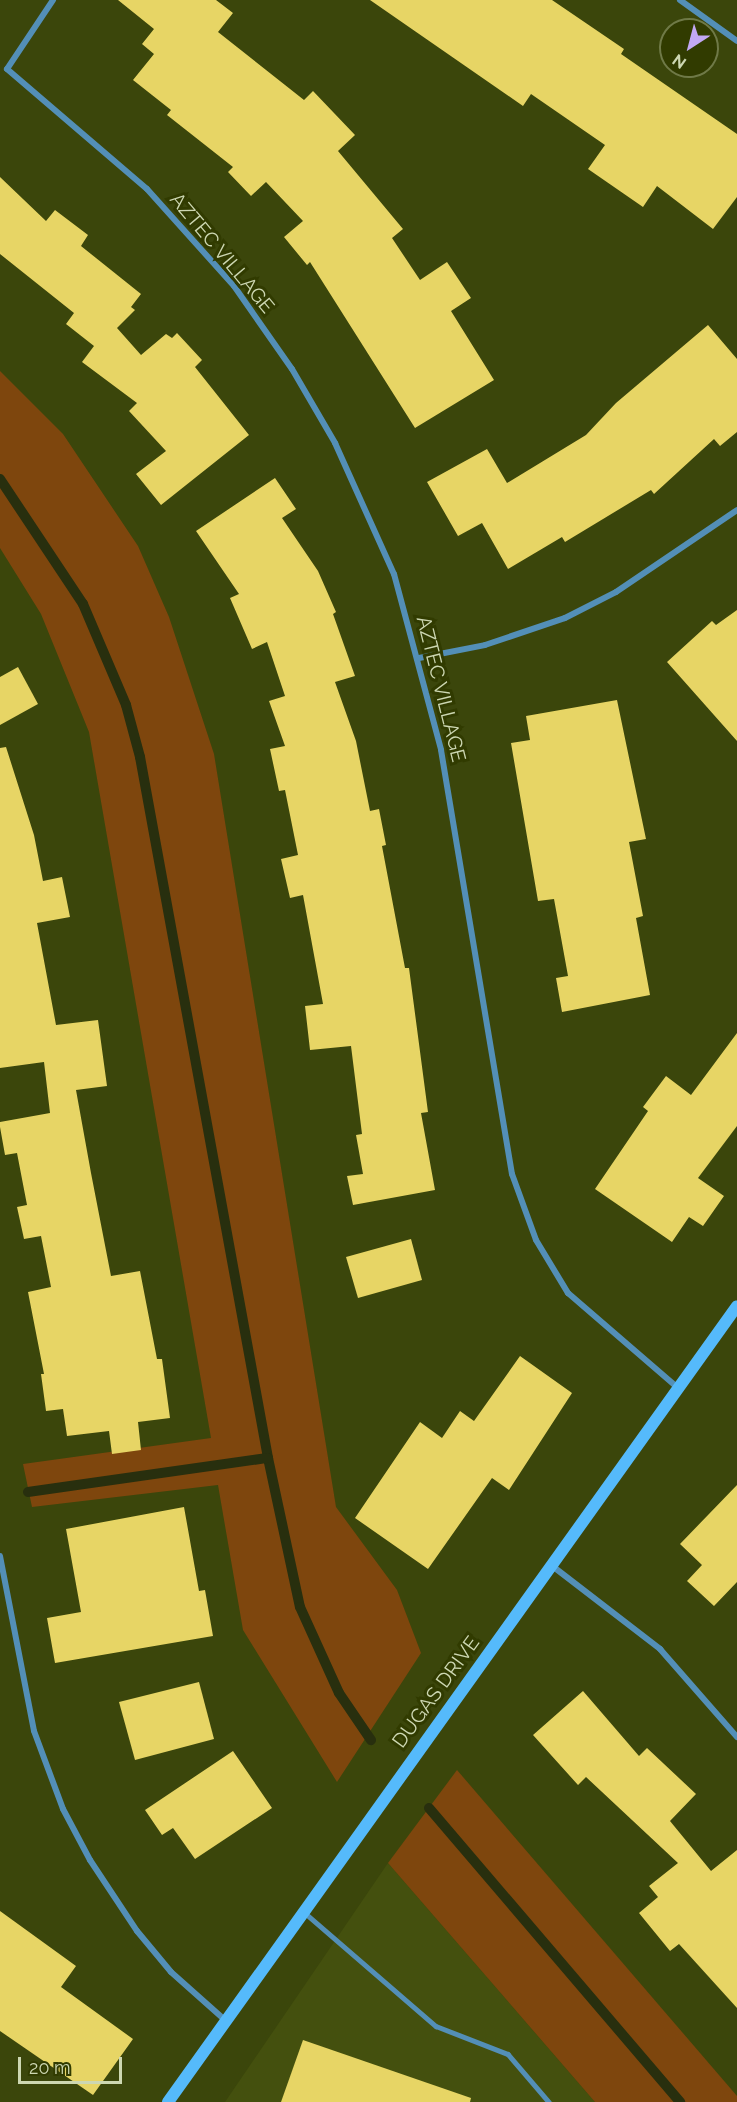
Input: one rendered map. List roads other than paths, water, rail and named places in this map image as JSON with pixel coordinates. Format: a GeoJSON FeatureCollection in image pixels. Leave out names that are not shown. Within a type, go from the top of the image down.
{"type":"FeatureCollection","features":[{"type":"Feature","properties":{"kind":"street","name":"AZTEC VILLAGE"},"geometry":{"type":"LineString","coordinates":[[53,0],[7,69],[147,189],[234,286],[292,369],[334,443],[394,574],[419,658],[441,750],[512,1174],[536,1240],[568,1293],[678,1388]]}},
{"type":"Feature","properties":{"kind":"street"},"geometry":{"type":"LineString","coordinates":[[680,0],[737,41]]}},
{"type":"Feature","properties":{"kind":"street"},"geometry":{"type":"LineString","coordinates":[[419,658],[484,645],[565,618],[616,592],[737,510]]}},
{"type":"Feature","properties":{"kind":"street","name":"DUGAS DRIVE"},"geometry":{"type":"LineString","coordinates":[[168,2102],[224,2019],[737,1306]]}},
{"type":"Feature","properties":{"kind":"street"},"geometry":{"type":"LineString","coordinates":[[0,1556],[34,1731],[63,1809],[131,1924],[171,1972],[224,2019]]}},
{"type":"Feature","properties":{"kind":"street"},"geometry":{"type":"LineString","coordinates":[[550,1565],[660,1649],[737,1737]]}},
{"type":"Feature","properties":{"kind":"lane"},"geometry":{"type":"LineString","coordinates":[[303,1912],[436,2026],[508,2054],[549,2102]]}},
{"type":"Feature","properties":{"kind":"waterway"},"geometry":{"type":"LineString","coordinates":[[0,479],[83,604],[126,705],[140,757],[268,1458],[300,1607],[339,1693],[371,1740]]}},
{"type":"Feature","properties":{"kind":"waterway"},"geometry":{"type":"LineString","coordinates":[[28,1492],[268,1458]]}},
{"type":"Feature","properties":{"kind":"waterway"},"geometry":{"type":"LineString","coordinates":[[429,1808],[680,2102]]}}]}
